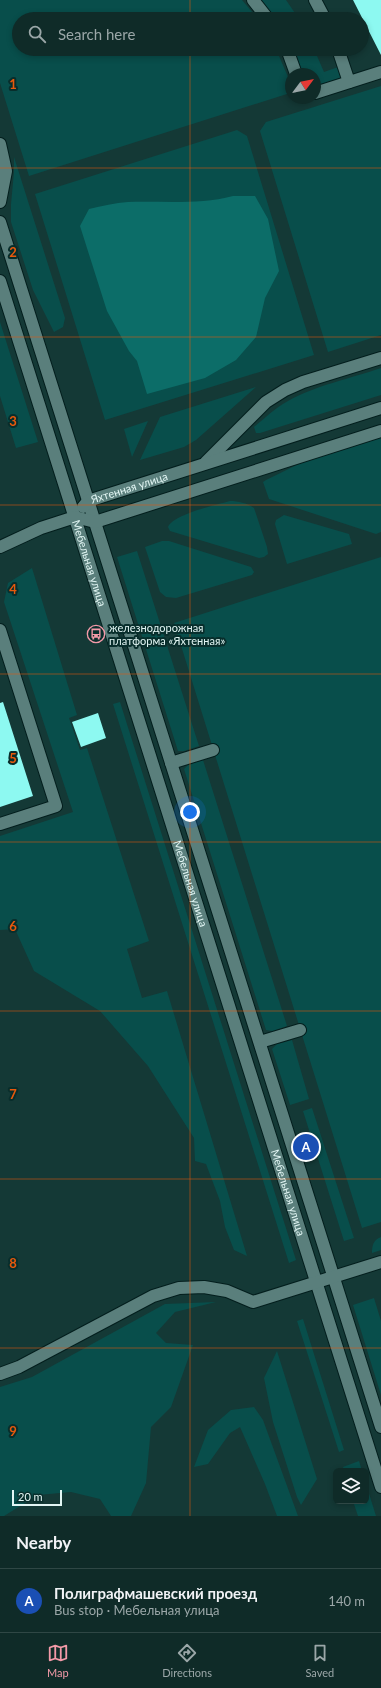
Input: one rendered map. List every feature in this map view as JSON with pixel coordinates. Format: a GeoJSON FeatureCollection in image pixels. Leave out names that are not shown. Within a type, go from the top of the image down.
{"type":"FeatureCollection","features":[{"type":"Feature","properties":{"kind":"street"},"geometry":{"type":"LineString","coordinates":[[253,0],[262,12]]}},
{"type":"Feature","properties":{"kind":"street"},"geometry":{"type":"LineString","coordinates":[[315,0],[321,12]]}},
{"type":"Feature","properties":{"kind":"street"},"geometry":{"type":"LineString","coordinates":[[290,56],[294,68]]}},
{"type":"Feature","properties":{"kind":"street"},"geometry":{"type":"LineString","coordinates":[[340,56],[349,82]]}},
{"type":"Feature","properties":{"kind":"street"},"geometry":{"type":"LineString","coordinates":[[321,91],[381,72]]}},
{"type":"Feature","properties":{"kind":"street"},"geometry":{"type":"LineString","coordinates":[[0,144],[6,172],[0,202]]}},
{"type":"Feature","properties":{"kind":"street"},"geometry":{"type":"LineString","coordinates":[[0,222],[88,501]]}},
{"type":"Feature","properties":{"kind":"street","name":"Мебельная улица"},"geometry":{"type":"LineString","coordinates":[[0,280],[381,1487]]}},
{"type":"Feature","properties":{"kind":"street"},"geometry":{"type":"LineString","coordinates":[[205,463],[266,402],[284,390],[303,382],[381,358]]}},
{"type":"Feature","properties":{"kind":"street","name":"Яхтенная улица"},"geometry":{"type":"LineString","coordinates":[[381,408],[88,501],[75,517],[95,522],[381,431]]}},
{"type":"Feature","properties":{"kind":"street","name":"Мебельная улица"},"geometry":{"type":"LineString","coordinates":[[88,501],[381,1427]]}},
{"type":"Feature","properties":{"kind":"street"},"geometry":{"type":"LineString","coordinates":[[0,547],[41,528],[75,517]]}},
{"type":"Feature","properties":{"kind":"street"},"geometry":{"type":"LineString","coordinates":[[0,630],[56,806],[0,824]]}},
{"type":"Feature","properties":{"kind":"street"},"geometry":{"type":"LineString","coordinates":[[171,763],[214,750]]}},
{"type":"Feature","properties":{"kind":"street"},"geometry":{"type":"LineString","coordinates":[[260,1042],[300,1030]]}},
{"type":"Feature","properties":{"kind":"street"},"geometry":{"type":"LineString","coordinates":[[0,1374],[19,1367],[153,1296],[179,1288],[204,1287],[227,1291],[253,1302],[381,1262]]}},
{"type":"Feature","properties":{"kind":"shaded area"},"geometry":{"type":"Polygon","coordinates":[[[0,0],[242,0],[252,12],[12,12],[12,56],[279,56],[285,70],[285,95],[29,176],[0,83],[0,0]]]}},
{"type":"Feature","properties":{"kind":"shaded area"},"geometry":{"type":"Polygon","coordinates":[[[261,0],[286,0],[294,12],[270,12],[261,0]]]}},
{"type":"Feature","properties":{"kind":"shaded area"},"geometry":{"type":"Polygon","coordinates":[[[296,56],[317,56],[324,72],[341,66],[341,78],[321,86],[321,68],[301,68],[296,56]]]}},
{"type":"Feature","properties":{"kind":"shaded area"},"geometry":{"type":"Polygon","coordinates":[[[381,86],[381,335],[328,352],[260,131],[266,122],[381,86]]]}},
{"type":"Feature","properties":{"kind":"shaded area"},"geometry":{"type":"Polygon","coordinates":[[[237,130],[247,136],[314,355],[105,420],[35,194],[237,130]]]}},
{"type":"Feature","properties":{"kind":"shaded area"},"geometry":{"type":"Polygon","coordinates":[[[14,157],[65,318],[63,327],[54,332],[33,290],[11,222],[14,157]]]}},
{"type":"Feature","properties":{"kind":"shaded area"},"geometry":{"type":"Polygon","coordinates":[[[233,196],[255,196],[268,219],[279,271],[265,298],[256,337],[236,360],[205,378],[147,394],[137,361],[129,351],[107,311],[80,226],[89,209],[108,205],[128,202],[194,202],[233,196]]]}},
{"type":"Feature","properties":{"kind":"shaded area"},"geometry":{"type":"Polygon","coordinates":[[[0,322],[38,442],[16,448],[0,396],[0,322]]]}},
{"type":"Feature","properties":{"kind":"shaded area"},"geometry":{"type":"Polygon","coordinates":[[[381,368],[381,395],[256,433],[254,427],[274,410],[288,401],[309,391],[381,368]]]}},
{"type":"Feature","properties":{"kind":"shaded area"},"geometry":{"type":"Polygon","coordinates":[[[256,387],[196,440],[184,447],[140,460],[160,417],[256,387]]]}},
{"type":"Feature","properties":{"kind":"shaded area"},"geometry":{"type":"Polygon","coordinates":[[[148,421],[132,457],[124,429],[148,421]]]}},
{"type":"Feature","properties":{"kind":"shaded area"},"geometry":{"type":"Polygon","coordinates":[[[381,437],[381,532],[376,534],[269,499],[263,482],[266,480],[307,460],[381,437]]]}},
{"type":"Feature","properties":{"kind":"shaded area"},"geometry":{"type":"Polygon","coordinates":[[[230,501],[236,501],[254,508],[267,547],[268,554],[264,557],[259,558],[170,531],[168,527],[172,522],[187,514],[230,501]]]}},
{"type":"Feature","properties":{"kind":"shaded area"},"geometry":{"type":"Polygon","coordinates":[[[284,515],[349,534],[352,544],[287,564],[275,524],[276,520],[284,515]]]}},
{"type":"Feature","properties":{"kind":"shaded area"},"geometry":{"type":"Polygon","coordinates":[[[162,541],[169,541],[251,567],[254,572],[252,575],[176,598],[166,597],[160,592],[145,547],[162,541]]]}},
{"type":"Feature","properties":{"kind":"shaded area"},"geometry":{"type":"Polygon","coordinates":[[[137,551],[199,746],[184,751],[178,751],[117,557],[137,551]]]}},
{"type":"Feature","properties":{"kind":"shaded area"},"geometry":{"type":"Polygon","coordinates":[[[381,557],[381,1222],[362,1228],[174,623],[381,557]]]}},
{"type":"Feature","properties":{"kind":"shaded area"},"geometry":{"type":"Polygon","coordinates":[[[32,568],[77,715],[69,718],[80,750],[87,748],[149,941],[127,949],[142,998],[167,991],[247,1256],[234,1250],[225,1227],[220,1201],[206,1164],[195,1161],[194,1138],[148,1066],[100,1011],[34,971],[15,929],[0,930],[0,836],[73,812],[4,602],[8,583],[32,568]]]}},
{"type":"Feature","properties":{"kind":"shaded area"},"geometry":{"type":"Polygon","coordinates":[[[120,702],[296,1260],[289,1263],[113,704],[120,702]]]}},
{"type":"Feature","properties":{"kind":"shaded area"},"geometry":{"type":"Polygon","coordinates":[[[203,760],[287,1026],[273,1031],[266,1030],[184,769],[189,764],[203,760]]]}},
{"type":"Feature","properties":{"kind":"shaded area"},"geometry":{"type":"Polygon","coordinates":[[[292,1040],[309,1099],[290,1105],[272,1049],[277,1044],[292,1040]]]}},
{"type":"Feature","properties":{"kind":"shaded area"},"geometry":{"type":"Polygon","coordinates":[[[312,1108],[354,1238],[344,1241],[303,1111],[312,1108]]]}},
{"type":"Feature","properties":{"kind":"shaded area"},"geometry":{"type":"Polygon","coordinates":[[[381,1237],[381,1250],[372,1253],[372,1248],[376,1240],[381,1237]]]}},
{"type":"Feature","properties":{"kind":"shaded area"},"geometry":{"type":"Polygon","coordinates":[[[374,1298],[381,1321],[381,1395],[353,1305],[374,1298]]]}},
{"type":"Feature","properties":{"kind":"shaded area"},"geometry":{"type":"Polygon","coordinates":[[[216,1302],[175,1312],[156,1333],[166,1343],[193,1345],[171,1407],[151,1427],[146,1483],[131,1516],[111,1516],[100,1499],[71,1492],[38,1495],[4,1516],[0,1516],[0,1387],[32,1377],[165,1304],[216,1302]]]}},
{"type":"Feature","properties":{"kind":"shaded area"},"geometry":{"type":"Polygon","coordinates":[[[303,1319],[344,1450],[339,1452],[297,1321],[303,1319]]]}},
{"type":"Feature","properties":{"kind":"shaded area"},"geometry":{"type":"Polygon","coordinates":[[[277,1351],[317,1479],[301,1505],[297,1497],[273,1422],[264,1378],[277,1351]]]}},
{"type":"Feature","properties":{"kind":"shaded area"},"geometry":{"type":"Polygon","coordinates":[[[254,1407],[263,1420],[298,1516],[277,1516],[265,1484],[240,1427],[230,1433],[208,1464],[194,1467],[208,1430],[231,1410],[254,1407]]]}},
{"type":"Feature","properties":{"kind":"shaded area"},"geometry":{"type":"Polygon","coordinates":[[[359,1461],[361,1468],[343,1468],[359,1461]]]}},
{"type":"Feature","properties":{"kind":"shaded area"},"geometry":{"type":"Polygon","coordinates":[[[369,1494],[376,1516],[358,1516],[354,1504],[369,1504],[369,1494]]]}},
{"type":"Feature","properties":{"kind":"building"},"geometry":{"type":"Polygon","coordinates":[[[353,0],[381,0],[381,55],[369,31],[369,12],[359,12],[353,0]]]}},
{"type":"Feature","properties":{"kind":"building"},"geometry":{"type":"Polygon","coordinates":[[[3,702],[33,796],[0,807],[0,703],[3,702]]]}},
{"type":"Feature","properties":{"kind":"building"},"geometry":{"type":"Polygon","coordinates":[[[98,713],[106,738],[81,747],[72,722],[98,713]]]}},
{"type":"Feature","properties":{"kind":"place","name":"железнодорожная платформа «Яхтенная»"},"geometry":{"type":"Point","coordinates":[96,634]}},
{"type":"Feature","properties":{"kind":"place","name":"Полиграфмашевский проезд"},"geometry":{"type":"Point","coordinates":[306,1147]}}]}
